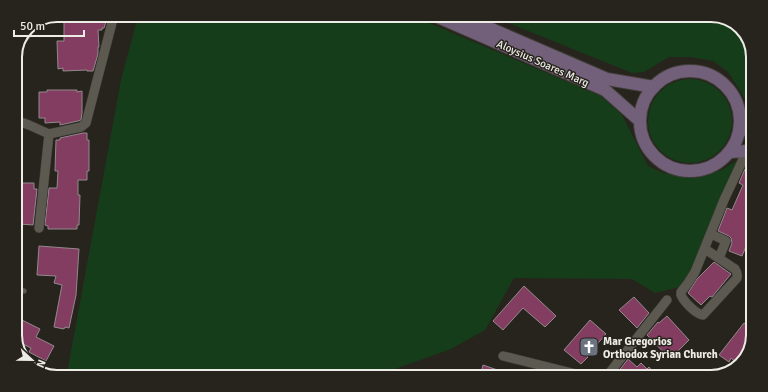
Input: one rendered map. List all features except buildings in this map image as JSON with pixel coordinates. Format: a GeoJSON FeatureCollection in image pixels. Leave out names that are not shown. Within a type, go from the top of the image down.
{"type":"FeatureCollection","features":[{"type":"Feature","properties":{"kind":"main road","name":"Aloysius Soares Marg"},"geometry":{"type":"LineString","coordinates":[[452,22],[604,90],[640,121]]}},
{"type":"Feature","properties":{"kind":"main road","name":"Aloysius Soares Marg"},"geometry":{"type":"LineString","coordinates":[[475,22],[607,79],[654,86]]}},
{"type":"Feature","properties":{"kind":"main road"},"geometry":{"type":"LineString","coordinates":[[684,71],[701,72],[717,79],[730,90],[738,105],[740,122],[738,138],[730,152],[719,163],[705,170],[689,172],[674,169],[660,162],[649,151],[642,137],[640,121],[646,97],[654,86],[668,76],[684,71]]}},
{"type":"Feature","properties":{"kind":"main road"},"geometry":{"type":"LineString","coordinates":[[740,122],[746,128]]}},
{"type":"Feature","properties":{"kind":"main road"},"geometry":{"type":"LineString","coordinates":[[730,152],[746,149]]}},
{"type":"Feature","properties":{"kind":"street"},"geometry":{"type":"LineString","coordinates":[[22,122],[49,134],[81,127],[86,122],[112,22]]}},
{"type":"Feature","properties":{"kind":"street"},"geometry":{"type":"LineString","coordinates":[[39,228],[49,134]]}},
{"type":"Feature","properties":{"kind":"street"},"geometry":{"type":"LineString","coordinates":[[705,249],[734,269],[737,272],[737,278],[703,316],[682,299],[680,295],[695,272],[724,200],[746,156]]}},
{"type":"Feature","properties":{"kind":"street"},"geometry":{"type":"LineString","coordinates":[[711,234],[726,241],[719,258]]}},
{"type":"Feature","properties":{"kind":"street"},"geometry":{"type":"LineString","coordinates":[[613,370],[667,300]]}},
{"type":"Feature","properties":{"kind":"street"},"geometry":{"type":"LineString","coordinates":[[502,356],[559,370]]}},
{"type":"Feature","properties":{"kind":"green space"},"geometry":{"type":"Polygon","coordinates":[[[136,22],[427,22],[601,96],[622,115],[648,166],[663,173],[697,178],[722,170],[738,160],[694,264],[680,287],[655,293],[632,279],[514,278],[485,330],[451,349],[392,370],[68,370],[121,80],[136,22]]]}},
{"type":"Feature","properties":{"kind":"green space"},"geometry":{"type":"Polygon","coordinates":[[[506,22],[720,23],[734,31],[740,37],[744,46],[746,55],[746,101],[728,72],[713,61],[690,57],[669,57],[644,72],[632,73],[506,22]]]}},
{"type":"Feature","properties":{"kind":"green space"},"geometry":{"type":"Polygon","coordinates":[[[682,79],[698,79],[714,86],[725,97],[732,113],[732,129],[729,137],[720,151],[714,156],[698,163],[682,163],[666,156],[655,145],[648,129],[648,113],[655,97],[666,86],[682,79]]]}},
{"type":"Feature","properties":{"kind":"place","name":"Mar Gregorios Orthodox Syrian Church"},"geometry":{"type":"Point","coordinates":[589,347]}}]}
